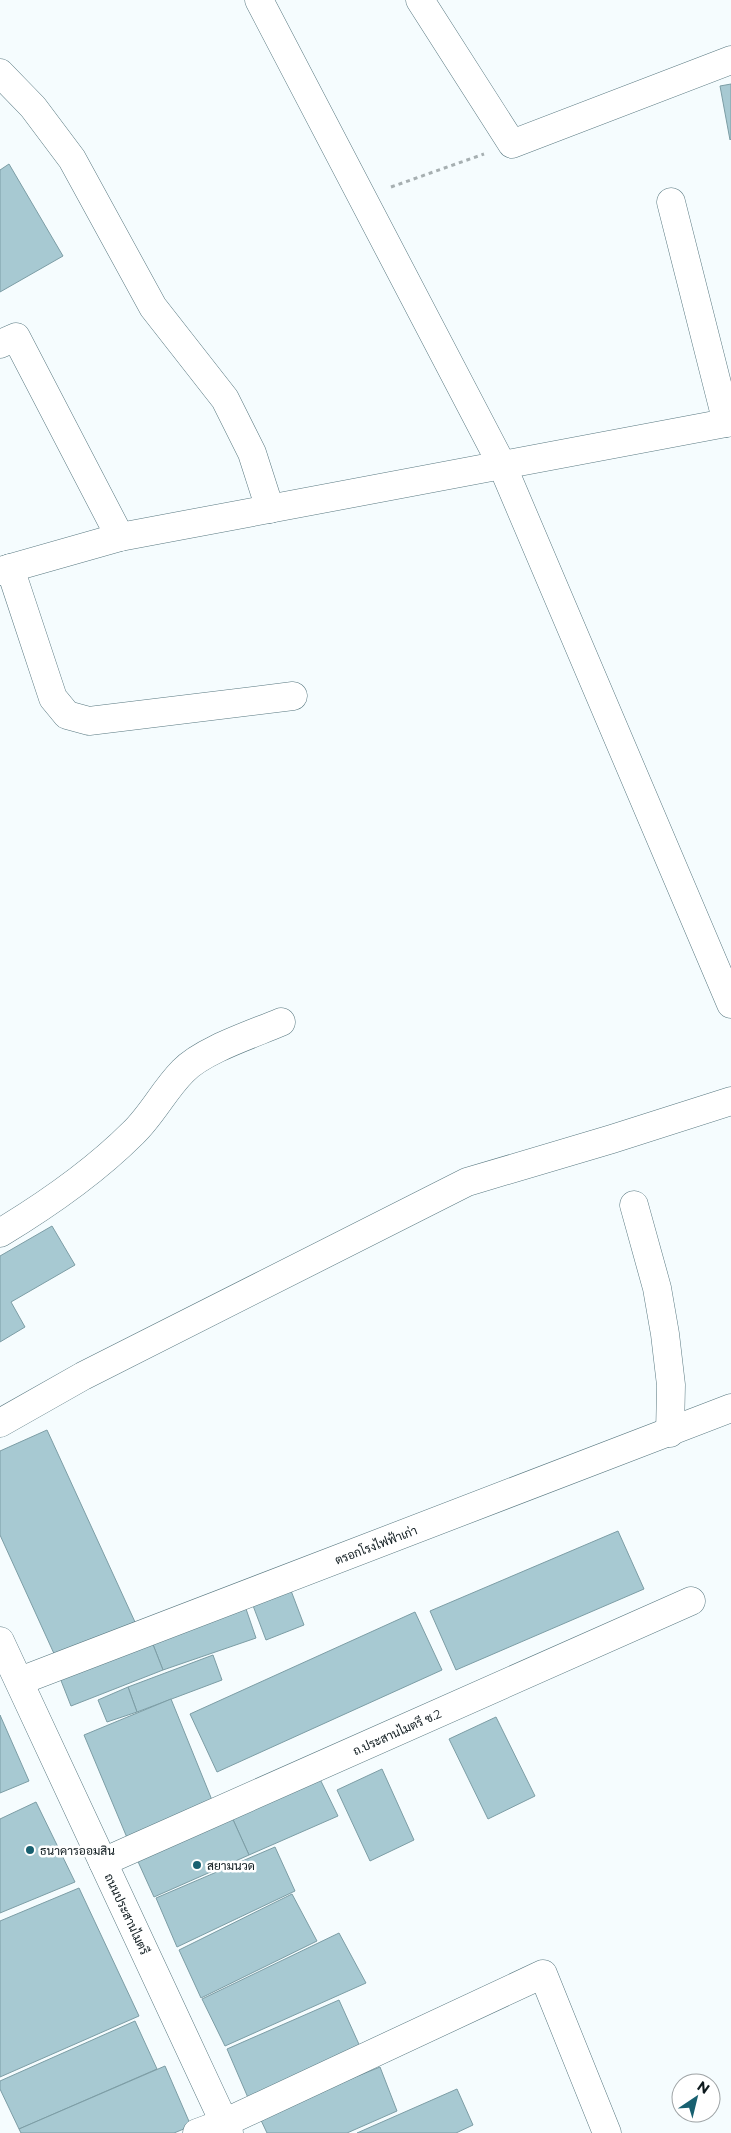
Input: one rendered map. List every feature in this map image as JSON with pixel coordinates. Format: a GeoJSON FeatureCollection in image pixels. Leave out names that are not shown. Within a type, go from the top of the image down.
{"type":"FeatureCollection","features":[{"type":"Feature","properties":{"kind":"street"},"geometry":{"type":"LineString","coordinates":[[259,0],[502,466],[730,1001]]}},
{"type":"Feature","properties":{"kind":"street"},"geometry":{"type":"LineString","coordinates":[[420,0],[512,144],[731,60]]}},
{"type":"Feature","properties":{"kind":"street"},"geometry":{"type":"LineString","coordinates":[[0,73],[33,107],[72,159],[153,307],[192,354],[225,400],[252,453],[270,509]]}},
{"type":"Feature","properties":{"kind":"street"},"geometry":{"type":"LineString","coordinates":[[293,696],[89,721],[67,715],[53,698],[5,569],[120,537],[729,422],[671,202]]}},
{"type":"Feature","properties":{"kind":"street"},"geometry":{"type":"LineString","coordinates":[[0,344],[16,337],[120,537]]}},
{"type":"Feature","properties":{"kind":"street"},"geometry":{"type":"LineString","coordinates":[[0,1233],[51,1202],[97,1166],[134,1132],[183,1070],[208,1054],[281,1022]]}},
{"type":"Feature","properties":{"kind":"street"},"geometry":{"type":"LineString","coordinates":[[0,1423],[83,1376],[467,1182],[731,1101]]}},
{"type":"Feature","properties":{"kind":"street"},"geometry":{"type":"LineString","coordinates":[[634,1205],[657,1288],[671,1385],[670,1433]]}},
{"type":"Feature","properties":{"kind":"street","name":"ตรอกโรงไฟฟ้าเก่า"},"geometry":{"type":"LineString","coordinates":[[20,1681],[731,1408]]}},
{"type":"Feature","properties":{"kind":"street","name":"ถ.ประสานไมตรี ซ.2"},"geometry":{"type":"LineString","coordinates":[[103,1862],[691,1601]]}},
{"type":"Feature","properties":{"kind":"street","name":"ถนนประสานไมตรี"},"geometry":{"type":"LineString","coordinates":[[0,1642],[20,1681],[226,2128]]}},
{"type":"Feature","properties":{"kind":"street"},"geometry":{"type":"LineString","coordinates":[[198,2133],[226,2128],[543,1974],[607,2133]]}},
{"type":"Feature","properties":{"kind":"path"},"geometry":{"type":"LineString","coordinates":[[362,197],[512,144]]}},
{"type":"Feature","properties":{"kind":"building"},"geometry":{"type":"Polygon","coordinates":[[[731,84],[731,139],[730,140],[720,86],[731,84]]]}},
{"type":"Feature","properties":{"kind":"building"},"geometry":{"type":"Polygon","coordinates":[[[9,164],[63,256],[0,292],[0,170],[9,164]]]}},
{"type":"Feature","properties":{"kind":"building"},"geometry":{"type":"Polygon","coordinates":[[[52,1226],[75,1265],[11,1302],[25,1327],[0,1342],[0,1256],[52,1226]]]}},
{"type":"Feature","properties":{"kind":"building"},"geometry":{"type":"Polygon","coordinates":[[[47,1430],[135,1622],[56,1658],[0,1535],[0,1451],[47,1430]]]}},
{"type":"Feature","properties":{"kind":"building"},"geometry":{"type":"Polygon","coordinates":[[[618,1531],[644,1589],[456,1670],[430,1611],[618,1531]]]}},
{"type":"Feature","properties":{"kind":"building"},"geometry":{"type":"Polygon","coordinates":[[[290,1588],[304,1625],[266,1640],[252,1603],[290,1588]]]}},
{"type":"Feature","properties":{"kind":"building"},"geometry":{"type":"Polygon","coordinates":[[[245,1606],[256,1638],[163,1670],[152,1642],[245,1606]]]}},
{"type":"Feature","properties":{"kind":"building"},"geometry":{"type":"Polygon","coordinates":[[[415,1612],[442,1670],[217,1772],[190,1714],[415,1612]]]}},
{"type":"Feature","properties":{"kind":"building"},"geometry":{"type":"Polygon","coordinates":[[[152,1642],[163,1670],[71,1706],[60,1678],[152,1642]]]}},
{"type":"Feature","properties":{"kind":"building"},"geometry":{"type":"Polygon","coordinates":[[[213,1655],[222,1680],[137,1712],[128,1687],[213,1655]]]}},
{"type":"Feature","properties":{"kind":"building"},"geometry":{"type":"Polygon","coordinates":[[[128,1687],[137,1712],[107,1722],[98,1700],[128,1687]]]}},
{"type":"Feature","properties":{"kind":"building"},"geometry":{"type":"Polygon","coordinates":[[[171,1699],[214,1805],[128,1840],[84,1735],[171,1699]]]}},
{"type":"Feature","properties":{"kind":"building"},"geometry":{"type":"Polygon","coordinates":[[[0,1715],[29,1781],[0,1793],[0,1715]]]}},
{"type":"Feature","properties":{"kind":"building"},"geometry":{"type":"Polygon","coordinates":[[[496,1717],[535,1796],[488,1819],[449,1739],[496,1717]]]}},
{"type":"Feature","properties":{"kind":"building"},"geometry":{"type":"Polygon","coordinates":[[[382,1769],[414,1840],[370,1861],[337,1790],[382,1769]]]}},
{"type":"Feature","properties":{"kind":"building"},"geometry":{"type":"Polygon","coordinates":[[[318,1775],[338,1816],[249,1855],[230,1813],[318,1775]]]}},
{"type":"Feature","properties":{"kind":"building","name":"ธนาคารออมสิน"},"geometry":{"type":"Polygon","coordinates":[[[36,1802],[75,1882],[0,1913],[0,1819],[36,1802]]]}},
{"type":"Feature","properties":{"kind":"building"},"geometry":{"type":"Polygon","coordinates":[[[230,1813],[249,1855],[154,1897],[135,1855],[230,1813]]]}},
{"type":"Feature","properties":{"kind":"building"},"geometry":{"type":"Polygon","coordinates":[[[275,1847],[295,1891],[177,1947],[156,1898],[275,1847]]]}},
{"type":"Feature","properties":{"kind":"building"},"geometry":{"type":"Polygon","coordinates":[[[79,1888],[139,2016],[0,2077],[0,1921],[79,1888]]]}},
{"type":"Feature","properties":{"kind":"building"},"geometry":{"type":"Polygon","coordinates":[[[292,1894],[317,1941],[201,1998],[179,1950],[292,1894]]]}},
{"type":"Feature","properties":{"kind":"building"},"geometry":{"type":"Polygon","coordinates":[[[339,1933],[366,1983],[225,2046],[202,1999],[339,1933]]]}},
{"type":"Feature","properties":{"kind":"building"},"geometry":{"type":"Polygon","coordinates":[[[339,2000],[362,2051],[249,2100],[227,2049],[339,2000]]]}},
{"type":"Feature","properties":{"kind":"building"},"geometry":{"type":"Polygon","coordinates":[[[135,2021],[157,2069],[19,2129],[0,2089],[0,2081],[135,2021]]]}},
{"type":"Feature","properties":{"kind":"building"},"geometry":{"type":"Polygon","coordinates":[[[165,2066],[191,2126],[174,2133],[21,2133],[19,2129],[165,2066]]]}},
{"type":"Feature","properties":{"kind":"building"},"geometry":{"type":"Polygon","coordinates":[[[380,2067],[397,2111],[347,2133],[267,2133],[259,2116],[380,2067]]]}},
{"type":"Feature","properties":{"kind":"building"},"geometry":{"type":"Polygon","coordinates":[[[457,2089],[473,2125],[456,2133],[357,2133],[457,2089]]]}},
{"type":"Feature","properties":{"kind":"place","name":"ธนาคารออมสิน"},"geometry":{"type":"Point","coordinates":[30,1850]}},
{"type":"Feature","properties":{"kind":"place","name":"สยามนวด"},"geometry":{"type":"Point","coordinates":[197,1865]}}]}
